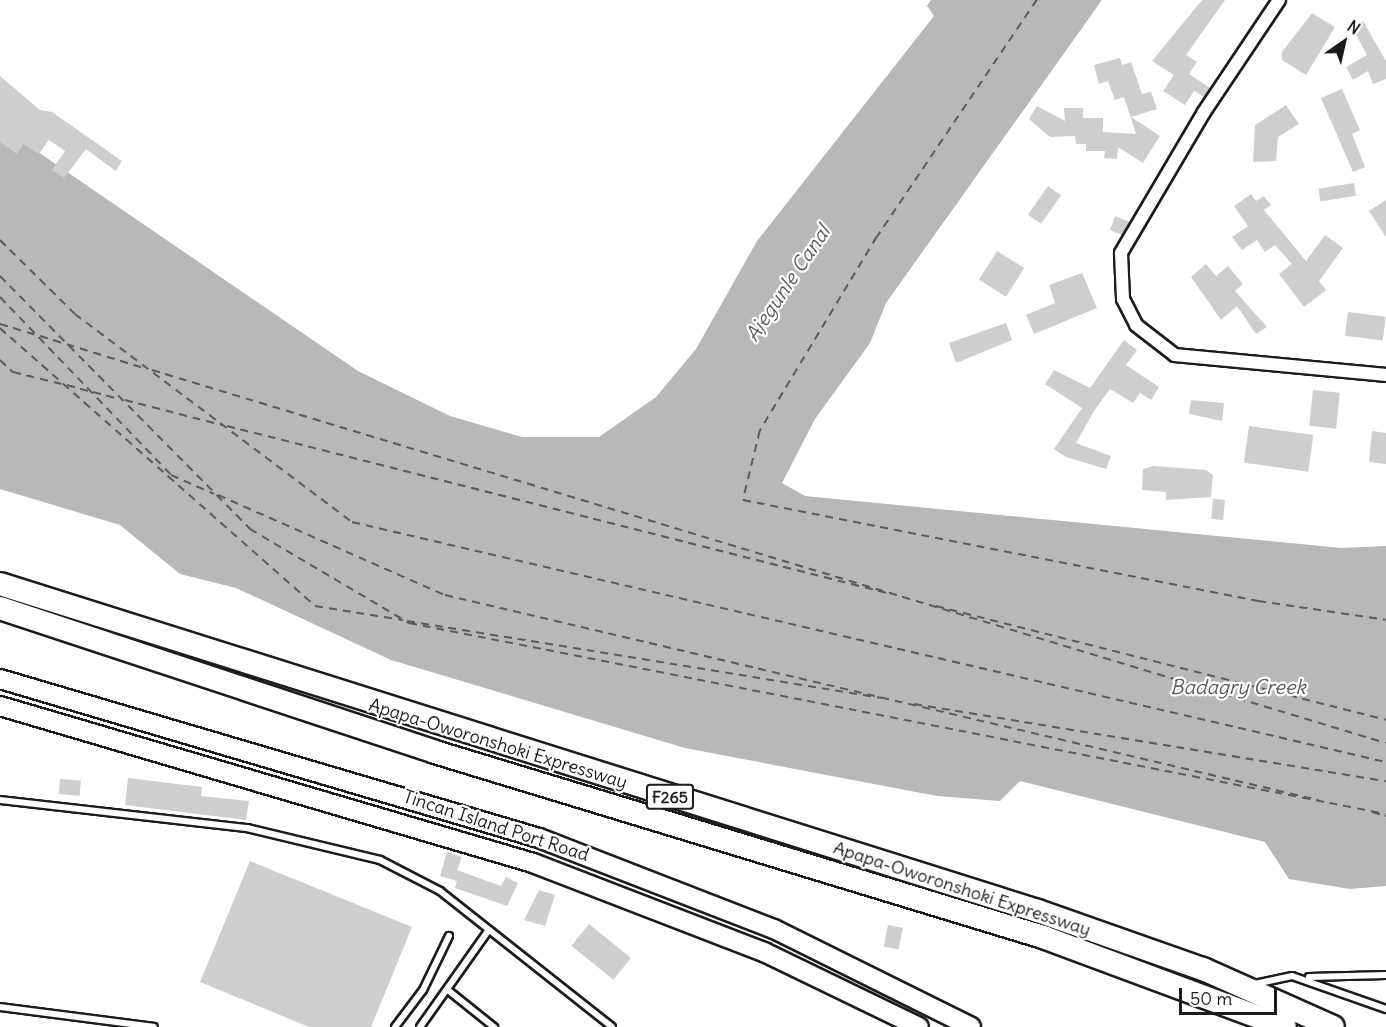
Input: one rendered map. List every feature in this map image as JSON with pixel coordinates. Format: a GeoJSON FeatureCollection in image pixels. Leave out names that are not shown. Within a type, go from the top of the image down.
{"type":"FeatureCollection","features":[{"type":"Feature","properties":{"kind":"highway","name":"Apapa-Oworonshoki Expressway"},"geometry":{"type":"LineString","coordinates":[[0,584],[1038,911],[1246,987],[1333,1027]]}},
{"type":"Feature","properties":{"kind":"highway","name":"Apapa-Oworonshoki Expressway"},"geometry":{"type":"LineString","coordinates":[[0,608],[435,752],[1043,937],[1285,1027]]}},
{"type":"Feature","properties":{"kind":"street"},"geometry":{"type":"LineString","coordinates":[[1279,0],[1204,112],[1141,223],[1121,253],[1120,280],[1136,325],[1156,345],[1203,360],[1386,375]]}},
{"type":"Feature","properties":{"kind":"street","name":"Tincan Island Port Road"},"geometry":{"type":"LineString","coordinates":[[0,679],[550,842],[774,929],[971,1027]]}},
{"type":"Feature","properties":{"kind":"street","name":"Tincan Island Port Road"},"geometry":{"type":"LineString","coordinates":[[0,706],[534,863],[764,952],[919,1027]]}},
{"type":"Feature","properties":{"kind":"lane"},"geometry":{"type":"LineString","coordinates":[[0,800],[247,828],[322,844],[380,860],[440,891],[612,1027]]}},
{"type":"Feature","properties":{"kind":"lane"},"geometry":{"type":"LineString","coordinates":[[420,1027],[449,991],[488,931]]}},
{"type":"Feature","properties":{"kind":"lane"},"geometry":{"type":"LineString","coordinates":[[395,1027],[423,990],[449,936]]}},
{"type":"Feature","properties":{"kind":"lane"},"geometry":{"type":"LineString","coordinates":[[1246,987],[1259,979],[1292,976],[1386,975]]}},
{"type":"Feature","properties":{"kind":"lane"},"geometry":{"type":"LineString","coordinates":[[1292,976],[1386,1009]]}},
{"type":"Feature","properties":{"kind":"lane"},"geometry":{"type":"LineString","coordinates":[[449,991],[494,1027]]}},
{"type":"Feature","properties":{"kind":"lane"},"geometry":{"type":"LineString","coordinates":[[0,1007],[154,1027]]}},
{"type":"Feature","properties":{"kind":"water","name":"Badagry Creek"},"geometry":{"type":"Polygon","coordinates":[[[931,0],[1102,0],[886,303],[870,343],[815,419],[782,483],[805,496],[1341,548],[1386,546],[1386,886],[1350,889],[1289,879],[1265,842],[1020,781],[1000,801],[937,796],[685,748],[391,660],[236,588],[180,574],[120,525],[0,489],[0,126],[358,371],[450,416],[522,437],[599,437],[656,397],[696,349],[757,241],[934,16],[927,6],[931,0]]]}},
{"type":"Feature","properties":{"kind":"building"},"geometry":{"type":"Polygon","coordinates":[[[1202,0],[1225,0],[1186,55],[1197,62],[1189,74],[1210,88],[1204,97],[1194,91],[1185,105],[1163,91],[1174,75],[1152,61],[1202,0]]]}},
{"type":"Feature","properties":{"kind":"building"},"geometry":{"type":"Polygon","coordinates":[[[1312,13],[1335,27],[1306,75],[1282,60],[1282,52],[1312,13]]]}},
{"type":"Feature","properties":{"kind":"building"},"geometry":{"type":"Polygon","coordinates":[[[1363,21],[1386,61],[1386,79],[1373,84],[1368,71],[1353,80],[1346,67],[1367,55],[1352,27],[1363,21]]]}},
{"type":"Feature","properties":{"kind":"building"},"geometry":{"type":"Polygon","coordinates":[[[1120,58],[1122,65],[1131,62],[1142,94],[1151,92],[1157,109],[1131,117],[1160,136],[1143,163],[1118,147],[1117,159],[1104,158],[1105,151],[1086,151],[1086,144],[1076,144],[1075,136],[1050,137],[1029,119],[1037,106],[1065,121],[1064,108],[1083,108],[1083,118],[1103,118],[1103,132],[1136,134],[1124,97],[1115,100],[1108,81],[1099,84],[1094,65],[1120,58]]]}},
{"type":"Feature","properties":{"kind":"building"},"geometry":{"type":"Polygon","coordinates":[[[0,76],[40,110],[52,112],[122,161],[116,171],[86,149],[64,178],[52,170],[65,151],[49,140],[39,154],[23,144],[17,154],[0,142],[0,76]]]}},
{"type":"Feature","properties":{"kind":"building"},"geometry":{"type":"Polygon","coordinates":[[[1342,89],[1360,130],[1352,134],[1365,167],[1353,172],[1321,98],[1342,89]]]}},
{"type":"Feature","properties":{"kind":"building"},"geometry":{"type":"Polygon","coordinates":[[[1286,105],[1299,124],[1278,137],[1276,161],[1253,162],[1255,125],[1286,105]]]}},
{"type":"Feature","properties":{"kind":"building"},"geometry":{"type":"Polygon","coordinates":[[[1354,183],[1356,196],[1320,201],[1318,189],[1354,183]]]}},
{"type":"Feature","properties":{"kind":"building"},"geometry":{"type":"Polygon","coordinates":[[[1048,186],[1061,195],[1041,224],[1028,215],[1048,186]]]}},
{"type":"Feature","properties":{"kind":"building"},"geometry":{"type":"Polygon","coordinates":[[[1251,194],[1256,201],[1264,196],[1271,205],[1264,210],[1306,261],[1325,235],[1343,248],[1319,281],[1326,290],[1304,307],[1279,274],[1292,264],[1275,245],[1265,252],[1257,240],[1242,250],[1232,237],[1248,226],[1234,206],[1251,194]]]}},
{"type":"Feature","properties":{"kind":"building"},"geometry":{"type":"Polygon","coordinates":[[[1386,200],[1386,237],[1369,211],[1386,200]]]}},
{"type":"Feature","properties":{"kind":"building"},"geometry":{"type":"Polygon","coordinates":[[[1115,216],[1130,222],[1122,235],[1110,230],[1115,216]]]}},
{"type":"Feature","properties":{"kind":"building"},"geometry":{"type":"Polygon","coordinates":[[[997,251],[1024,268],[1006,297],[979,280],[997,251]]]}},
{"type":"Feature","properties":{"kind":"building"},"geometry":{"type":"Polygon","coordinates":[[[1206,264],[1216,276],[1228,266],[1243,284],[1235,291],[1267,327],[1256,334],[1237,306],[1221,320],[1191,277],[1206,264]]]}},
{"type":"Feature","properties":{"kind":"building"},"geometry":{"type":"Polygon","coordinates":[[[1082,273],[1097,308],[1034,334],[1026,315],[1055,303],[1049,285],[1082,273]]]}},
{"type":"Feature","properties":{"kind":"building"},"geometry":{"type":"Polygon","coordinates":[[[1348,312],[1386,317],[1383,340],[1345,336],[1348,312]]]}},
{"type":"Feature","properties":{"kind":"building"},"geometry":{"type":"Polygon","coordinates":[[[1006,323],[1012,340],[956,363],[949,343],[1006,323]]]}},
{"type":"Feature","properties":{"kind":"building"},"geometry":{"type":"Polygon","coordinates":[[[1124,340],[1137,350],[1126,365],[1159,387],[1151,400],[1140,393],[1133,403],[1110,389],[1094,411],[1076,443],[1111,456],[1106,469],[1066,457],[1054,449],[1082,408],[1045,384],[1054,370],[1090,388],[1124,340]]]}},
{"type":"Feature","properties":{"kind":"building"},"geometry":{"type":"Polygon","coordinates":[[[1313,390],[1340,393],[1336,429],[1309,426],[1313,390]]]}},
{"type":"Feature","properties":{"kind":"building"},"geometry":{"type":"Polygon","coordinates":[[[1191,400],[1224,403],[1222,421],[1189,414],[1191,400]]]}},
{"type":"Feature","properties":{"kind":"building"},"geometry":{"type":"Polygon","coordinates":[[[1249,426],[1313,435],[1308,472],[1244,463],[1249,426]]]}},
{"type":"Feature","properties":{"kind":"building"},"geometry":{"type":"Polygon","coordinates":[[[1372,431],[1386,433],[1386,464],[1369,462],[1372,431]]]}},
{"type":"Feature","properties":{"kind":"building"},"geometry":{"type":"Polygon","coordinates":[[[1153,466],[1206,470],[1213,475],[1211,497],[1166,500],[1166,492],[1142,490],[1143,469],[1153,466]]]}},
{"type":"Feature","properties":{"kind":"building"},"geometry":{"type":"Polygon","coordinates":[[[1213,499],[1225,500],[1223,520],[1211,519],[1213,499]]]}},
{"type":"Feature","properties":{"kind":"building"},"geometry":{"type":"Polygon","coordinates":[[[128,778],[202,787],[201,796],[249,801],[246,820],[125,805],[128,778]]]}},
{"type":"Feature","properties":{"kind":"building"},"geometry":{"type":"Polygon","coordinates":[[[60,779],[81,781],[80,796],[59,794],[60,779]]]}},
{"type":"Feature","properties":{"kind":"building"},"geometry":{"type":"Polygon","coordinates":[[[447,852],[462,857],[457,870],[501,886],[506,877],[518,883],[507,906],[455,888],[457,881],[440,876],[447,852]]]}},
{"type":"Feature","properties":{"kind":"building"},"geometry":{"type":"Polygon","coordinates":[[[250,861],[412,927],[371,1027],[309,1027],[200,982],[250,861]]]}},
{"type":"Feature","properties":{"kind":"building"},"geometry":{"type":"Polygon","coordinates":[[[539,890],[555,895],[545,926],[524,920],[539,890]]]}},
{"type":"Feature","properties":{"kind":"building"},"geometry":{"type":"Polygon","coordinates":[[[589,924],[631,958],[613,980],[571,946],[589,924]]]}},
{"type":"Feature","properties":{"kind":"building"},"geometry":{"type":"Polygon","coordinates":[[[888,925],[903,928],[899,949],[884,947],[888,925]]]}},
{"type":"Feature","properties":{"kind":"ferry route"},"geometry":{"type":"LineString","coordinates":[[1037,0],[877,237],[760,431],[743,500],[1258,601],[1386,620]]}},
{"type":"Feature","properties":{"kind":"ferry route"},"geometry":{"type":"LineString","coordinates":[[0,240],[75,314],[352,522],[1386,762]]}},
{"type":"Feature","properties":{"kind":"ferry route"},"geometry":{"type":"LineString","coordinates":[[0,276],[250,529],[409,623],[1386,814]]}},
{"type":"Feature","properties":{"kind":"ferry route"},"geometry":{"type":"LineString","coordinates":[[0,297],[171,475],[214,494]]}},
{"type":"Feature","properties":{"kind":"ferry route"},"geometry":{"type":"LineString","coordinates":[[0,324],[35,335]]}},
{"type":"Feature","properties":{"kind":"ferry route"},"geometry":{"type":"LineString","coordinates":[[0,328],[315,606],[403,620]]}},
{"type":"Feature","properties":{"kind":"ferry route"},"geometry":{"type":"LineString","coordinates":[[40,336],[147,369]]}},
{"type":"Feature","properties":{"kind":"ferry route"},"geometry":{"type":"LineString","coordinates":[[0,360],[13,372],[62,384]]}},
{"type":"Feature","properties":{"kind":"ferry route"},"geometry":{"type":"LineString","coordinates":[[152,370],[1386,743]]}},
{"type":"Feature","properties":{"kind":"ferry route"},"geometry":{"type":"LineString","coordinates":[[67,385],[88,391]]}},
{"type":"Feature","properties":{"kind":"ferry route"},"geometry":{"type":"LineString","coordinates":[[93,392],[120,399]]}},
{"type":"Feature","properties":{"kind":"ferry route"},"geometry":{"type":"LineString","coordinates":[[125,400],[222,425]]}},
{"type":"Feature","properties":{"kind":"ferry route"},"geometry":{"type":"LineString","coordinates":[[227,426],[891,594]]}},
{"type":"Feature","properties":{"kind":"ferry route"},"geometry":{"type":"LineString","coordinates":[[218,495],[445,595],[1318,800]]}},
{"type":"Feature","properties":{"kind":"ferry route"},"geometry":{"type":"LineString","coordinates":[[936,606],[1386,720]]}},
{"type":"Feature","properties":{"kind":"ferry route"},"geometry":{"type":"LineString","coordinates":[[407,621],[882,698]]}},
{"type":"Feature","properties":{"kind":"ferry route"},"geometry":{"type":"LineString","coordinates":[[914,704],[1386,781]]}},
{"type":"Feature","properties":{"kind":"ferry route"},"geometry":{"type":"LineString","coordinates":[[1372,812],[1386,816]]}},
{"type":"Feature","properties":{"kind":"water label","name":"Ajegunle Canal"},"geometry":{"type":"Point","coordinates":[787,283]}}]}
